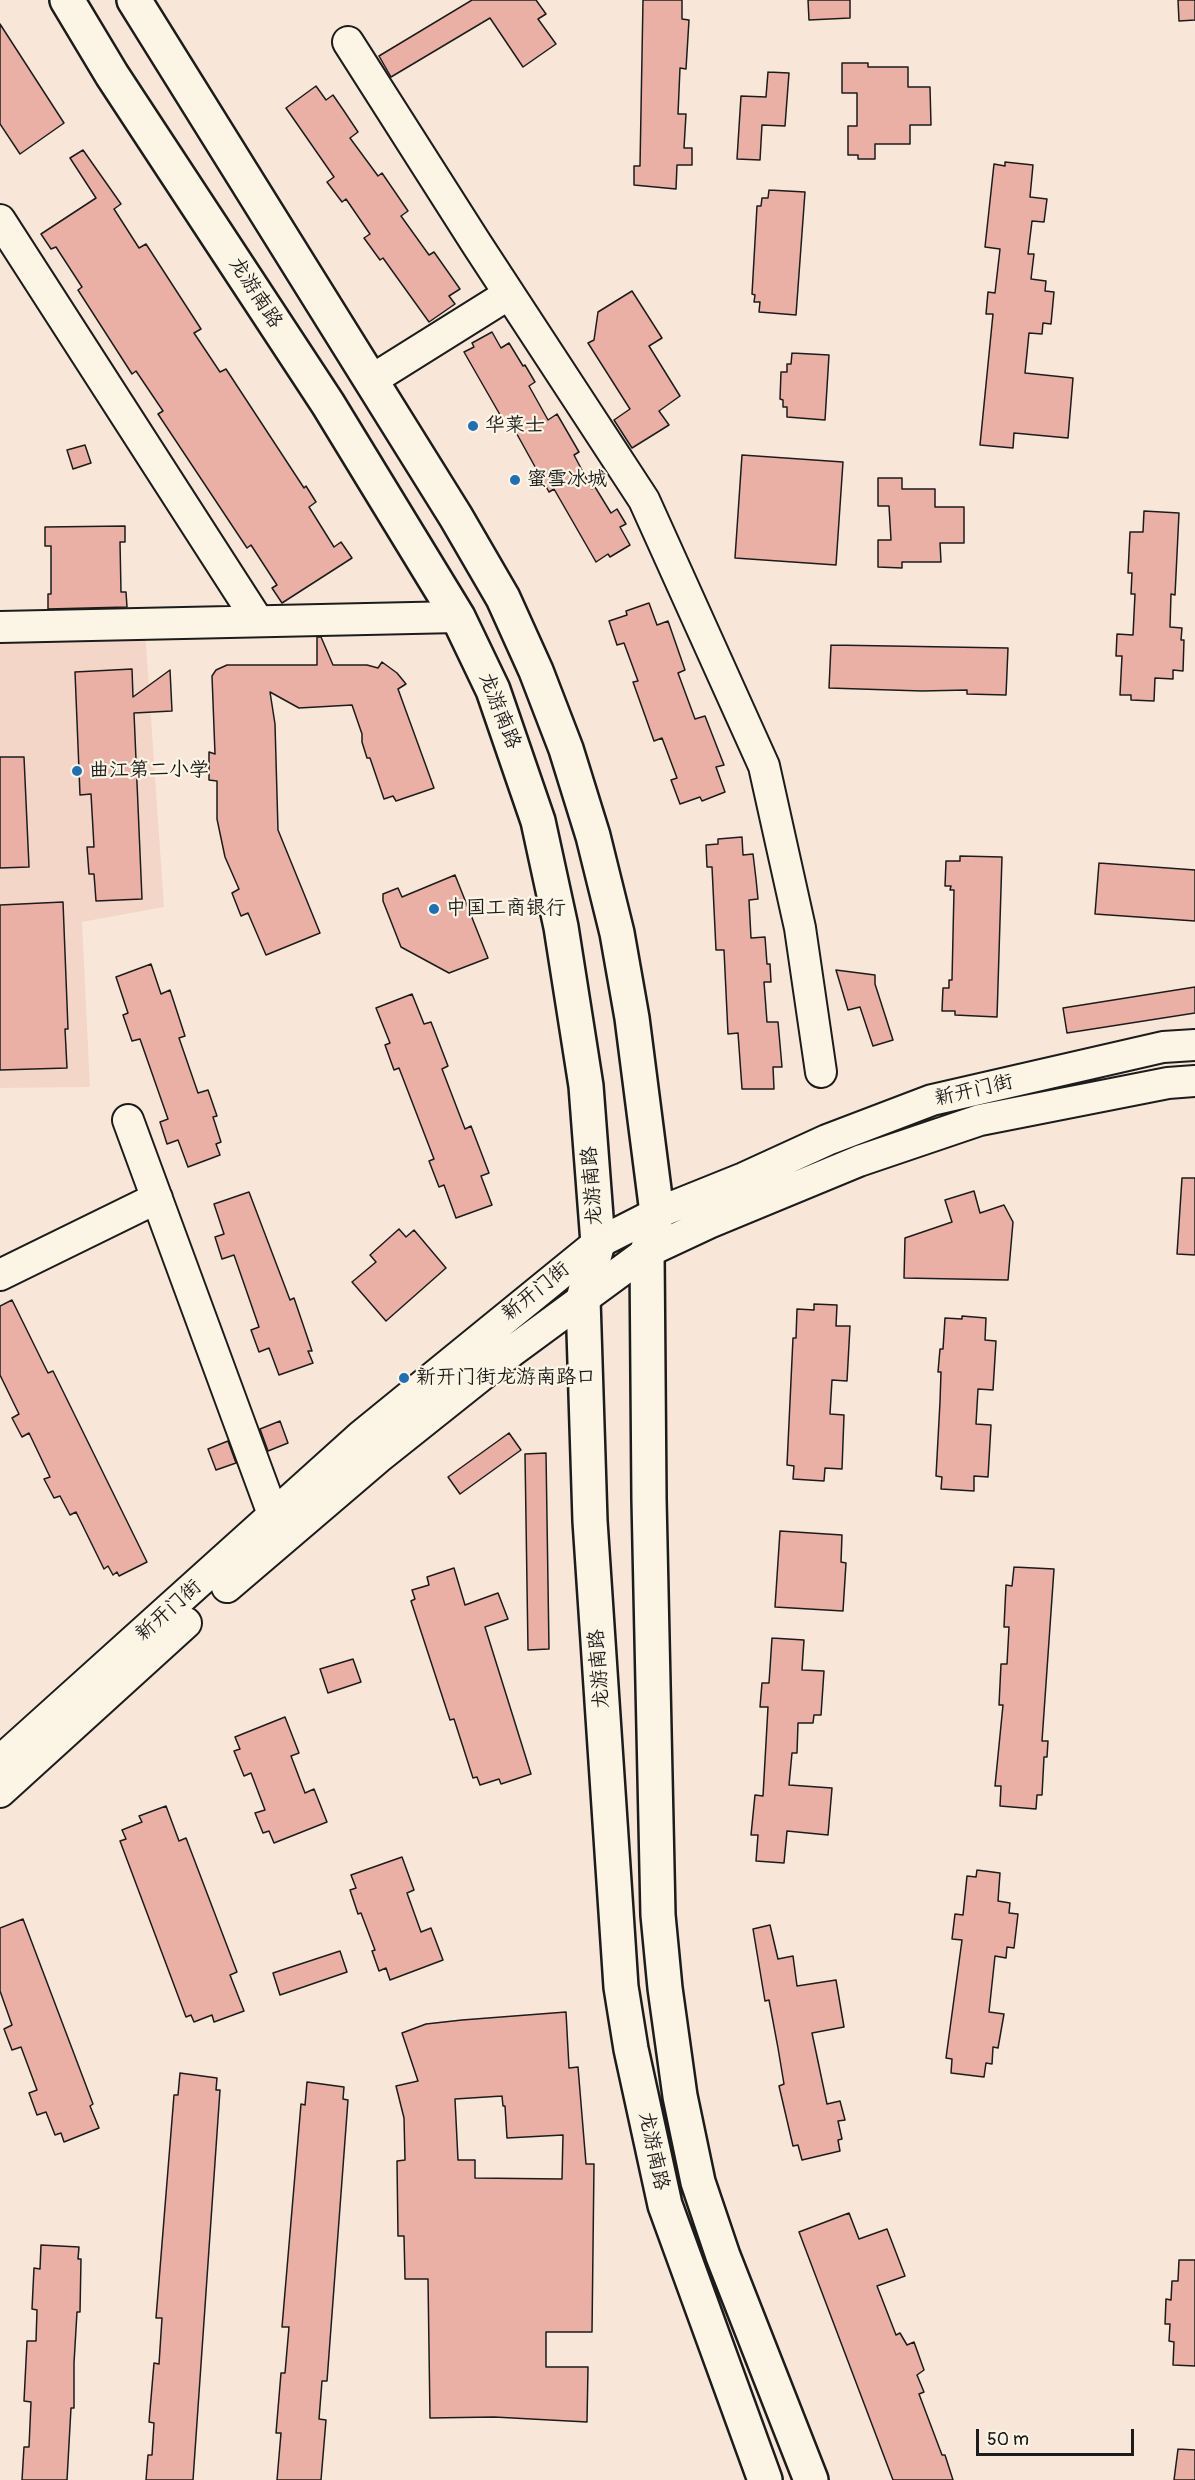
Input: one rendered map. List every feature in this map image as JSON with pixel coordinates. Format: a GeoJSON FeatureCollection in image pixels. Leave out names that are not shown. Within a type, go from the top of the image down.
{"type":"FeatureCollection","features":[{"type":"Feature","properties":{"kind":"main road","name":"龙游南路"},"geometry":{"type":"LineString","coordinates":[[67,0],[112,75],[328,404],[458,617],[493,690],[538,821],[561,927],[586,1086],[598,1243],[583,1299],[590,1521],[621,1987],[631,2049],[665,2205],[765,2480]]}},
{"type":"Feature","properties":{"kind":"main road","name":"龙游南路"},"geometry":{"type":"LineString","coordinates":[[134,0],[456,518],[503,598],[536,671],[566,749],[593,836],[617,933],[647,1127],[657,1214],[647,1252],[649,1499],[657,1891],[665,1988],[680,2096],[698,2182],[723,2256],[811,2480]]}},
{"type":"Feature","properties":{"kind":"street"},"geometry":{"type":"LineString","coordinates":[[348,42],[644,500],[764,766],[800,928],[821,1072]]}},
{"type":"Feature","properties":{"kind":"street"},"geometry":{"type":"LineString","coordinates":[[0,220],[258,621]]}},
{"type":"Feature","properties":{"kind":"street"},"geometry":{"type":"LineString","coordinates":[[370,381],[509,294]]}},
{"type":"Feature","properties":{"kind":"street"},"geometry":{"type":"LineString","coordinates":[[0,627],[458,617]]}},
{"type":"Feature","properties":{"kind":"street","name":"新开门街"},"geometry":{"type":"LineString","coordinates":[[0,1761],[404,1399],[598,1243],[657,1214],[827,1140],[932,1100],[1163,1047],[1195,1045]]}},
{"type":"Feature","properties":{"kind":"street","name":"新开门街"},"geometry":{"type":"LineString","coordinates":[[0,1792],[243,1572],[378,1458],[512,1352],[647,1252],[709,1223],[858,1161],[980,1120],[1168,1083],[1195,1081]]}},
{"type":"Feature","properties":{"kind":"street"},"geometry":{"type":"LineString","coordinates":[[128,1120],[274,1517]]}},
{"type":"Feature","properties":{"kind":"street"},"geometry":{"type":"LineString","coordinates":[[0,1275],[157,1198]]}},
{"type":"Feature","properties":{"kind":"shaded area","name":"曲江第二小学"},"geometry":{"type":"Polygon","coordinates":[[[145,630],[164,907],[82,922],[90,1087],[0,1088],[0,634],[145,630]]]}},
{"type":"Feature","properties":{"kind":"building"},"geometry":{"type":"Polygon","coordinates":[[[472,0],[536,0],[546,14],[538,19],[556,44],[523,67],[490,18],[391,77],[379,56],[472,0]]]}},
{"type":"Feature","properties":{"kind":"building"},"geometry":{"type":"Polygon","coordinates":[[[643,0],[682,0],[682,19],[689,20],[686,69],[680,68],[678,114],[686,114],[684,148],[692,148],[692,165],[677,165],[676,189],[634,185],[634,166],[640,166],[643,0]]]}},
{"type":"Feature","properties":{"kind":"building"},"geometry":{"type":"Polygon","coordinates":[[[808,0],[850,0],[850,18],[809,20],[808,0]]]}},
{"type":"Feature","properties":{"kind":"building"},"geometry":{"type":"Polygon","coordinates":[[[1178,0],[1195,0],[1195,20],[1179,21],[1178,0]]]}},
{"type":"Feature","properties":{"kind":"building"},"geometry":{"type":"Polygon","coordinates":[[[0,24],[64,123],[20,154],[0,124],[0,24]]]}},
{"type":"Feature","properties":{"kind":"building"},"geometry":{"type":"Polygon","coordinates":[[[842,63],[868,63],[868,67],[908,67],[908,87],[930,87],[931,125],[910,125],[910,144],[875,144],[875,159],[858,159],[858,155],[848,155],[848,126],[857,126],[857,93],[842,93],[842,63]]]}},
{"type":"Feature","properties":{"kind":"building"},"geometry":{"type":"Polygon","coordinates":[[[768,72],[789,73],[785,126],[762,125],[760,160],[737,159],[741,96],[766,97],[768,72]]]}},
{"type":"Feature","properties":{"kind":"building"},"geometry":{"type":"Polygon","coordinates":[[[316,86],[326,100],[333,95],[358,132],[350,138],[378,176],[382,173],[408,211],[401,216],[429,255],[434,252],[460,289],[449,296],[455,304],[429,322],[383,258],[380,260],[364,238],[370,234],[346,199],[342,202],[327,182],[334,177],[286,108],[316,86]]]}},
{"type":"Feature","properties":{"kind":"building"},"geometry":{"type":"Polygon","coordinates":[[[83,150],[121,204],[114,209],[139,248],[146,244],[201,329],[194,333],[220,372],[226,369],[304,488],[306,486],[316,502],[309,507],[334,547],[341,542],[352,558],[282,603],[272,588],[277,585],[251,545],[247,548],[158,414],[163,411],[136,371],[132,374],[78,290],[82,287],[56,247],[51,249],[41,234],[96,198],[70,158],[83,150]]]}},
{"type":"Feature","properties":{"kind":"building"},"geometry":{"type":"Polygon","coordinates":[[[1005,162],[1033,165],[1030,197],[1047,199],[1044,222],[1032,221],[1028,254],[1034,254],[1031,279],[1046,281],[1045,291],[1054,292],[1051,324],[1043,323],[1042,334],[1029,333],[1025,373],[1073,378],[1068,438],[1014,433],[1013,448],[980,445],[993,314],[986,314],[988,292],[995,293],[1000,249],[985,247],[994,164],[1005,166],[1005,162]]]}},
{"type":"Feature","properties":{"kind":"building"},"geometry":{"type":"Polygon","coordinates":[[[769,190],[805,192],[796,315],[759,312],[760,302],[754,302],[755,295],[752,294],[757,206],[761,206],[762,198],[768,198],[769,190]]]}},
{"type":"Feature","properties":{"kind":"building"},"geometry":{"type":"Polygon","coordinates":[[[632,291],[662,338],[649,346],[680,396],[659,411],[669,425],[632,448],[614,420],[630,409],[588,343],[594,340],[598,312],[632,291]]]}},
{"type":"Feature","properties":{"kind":"building"},"geometry":{"type":"Polygon","coordinates":[[[492,332],[501,348],[509,343],[523,366],[525,365],[535,382],[529,386],[548,420],[557,414],[579,452],[574,455],[592,489],[595,487],[611,513],[617,509],[626,524],[620,527],[630,545],[610,557],[608,554],[596,562],[554,489],[549,492],[508,418],[503,420],[464,352],[474,347],[472,343],[492,332]]]}},
{"type":"Feature","properties":{"kind":"building"},"geometry":{"type":"Polygon","coordinates":[[[792,353],[829,355],[825,420],[787,417],[787,407],[783,407],[783,400],[780,399],[781,372],[787,372],[787,364],[791,364],[792,353]]]}},
{"type":"Feature","properties":{"kind":"building"},"geometry":{"type":"Polygon","coordinates":[[[85,445],[91,463],[73,469],[67,450],[85,445]]]}},
{"type":"Feature","properties":{"kind":"building"},"geometry":{"type":"Polygon","coordinates":[[[742,455],[843,462],[836,565],[735,558],[742,455]]]}},
{"type":"Feature","properties":{"kind":"building"},"geometry":{"type":"Polygon","coordinates":[[[878,478],[902,478],[902,489],[935,489],[935,507],[964,507],[964,543],[940,543],[941,562],[902,562],[902,568],[878,567],[878,540],[891,540],[889,506],[878,506],[878,478]]]}},
{"type":"Feature","properties":{"kind":"building"},"geometry":{"type":"Polygon","coordinates":[[[1144,511],[1179,513],[1175,595],[1171,594],[1170,627],[1182,628],[1183,671],[1173,670],[1173,679],[1155,678],[1154,701],[1131,700],[1131,695],[1120,695],[1122,656],[1116,656],[1117,634],[1133,635],[1135,594],[1131,594],[1132,573],[1128,573],[1130,532],[1143,532],[1144,511]]]}},
{"type":"Feature","properties":{"kind":"building"},"geometry":{"type":"Polygon","coordinates":[[[125,526],[125,542],[120,542],[121,592],[126,592],[127,607],[48,609],[48,594],[51,594],[51,546],[45,546],[45,527],[125,526]]]}},
{"type":"Feature","properties":{"kind":"building"},"geometry":{"type":"Polygon","coordinates":[[[649,603],[657,625],[668,621],[685,670],[678,673],[695,719],[705,716],[724,765],[716,767],[725,792],[702,801],[700,797],[680,804],[671,780],[677,778],[662,738],[654,741],[633,682],[638,681],[624,643],[617,645],[609,621],[627,615],[626,611],[649,603]]]}},
{"type":"Feature","properties":{"kind":"building"},"geometry":{"type":"Polygon","coordinates":[[[317,637],[321,637],[333,665],[367,665],[378,668],[382,662],[397,673],[406,684],[398,689],[434,788],[396,801],[393,796],[384,799],[370,758],[367,758],[352,705],[299,708],[270,692],[275,724],[278,830],[320,933],[266,955],[248,913],[241,916],[232,893],[239,889],[225,857],[217,819],[217,781],[209,780],[209,752],[215,754],[212,676],[216,670],[227,665],[317,665],[317,637]]]}},
{"type":"Feature","properties":{"kind":"building"},"geometry":{"type":"Polygon","coordinates":[[[831,645],[1008,648],[1006,695],[967,694],[967,690],[829,688],[831,645]]]}},
{"type":"Feature","properties":{"kind":"building"},"geometry":{"type":"Polygon","coordinates":[[[132,669],[133,697],[170,670],[172,711],[134,713],[142,899],[96,901],[94,874],[89,874],[87,847],[94,847],[91,794],[80,795],[75,672],[132,669]]]}},
{"type":"Feature","properties":{"kind":"building"},"geometry":{"type":"Polygon","coordinates":[[[0,757],[24,757],[29,867],[0,868],[0,757]]]}},
{"type":"Feature","properties":{"kind":"building"},"geometry":{"type":"Polygon","coordinates":[[[742,837],[743,855],[753,854],[758,899],[749,900],[751,938],[765,937],[767,964],[770,964],[771,982],[764,982],[767,1022],[778,1022],[782,1067],[773,1067],[774,1089],[742,1089],[738,1033],[728,1034],[724,950],[716,950],[712,867],[707,867],[706,845],[718,844],[718,839],[742,837]]]}},
{"type":"Feature","properties":{"kind":"building"},"geometry":{"type":"Polygon","coordinates":[[[960,856],[1002,857],[997,1017],[955,1015],[955,1011],[942,1011],[943,988],[949,988],[949,980],[952,980],[954,890],[950,890],[951,886],[945,886],[946,861],[960,861],[960,856]]]}},
{"type":"Feature","properties":{"kind":"building"},"geometry":{"type":"Polygon","coordinates":[[[1099,863],[1195,870],[1195,921],[1095,914],[1099,863]]]}},
{"type":"Feature","properties":{"kind":"building"},"geometry":{"type":"Polygon","coordinates":[[[455,875],[488,958],[449,973],[401,947],[383,901],[383,894],[398,888],[402,897],[455,875]]]}},
{"type":"Feature","properties":{"kind":"building"},"geometry":{"type":"Polygon","coordinates":[[[63,902],[68,1029],[65,1029],[67,1068],[0,1070],[0,905],[63,902]]]}},
{"type":"Feature","properties":{"kind":"building"},"geometry":{"type":"Polygon","coordinates":[[[151,964],[161,994],[170,990],[185,1036],[179,1038],[198,1093],[208,1090],[217,1116],[213,1117],[221,1142],[216,1144],[220,1155],[188,1167],[178,1140],[167,1144],[160,1122],[168,1119],[140,1039],[132,1041],[123,1015],[128,1013],[116,977],[151,964]]]}},
{"type":"Feature","properties":{"kind":"building"},"geometry":{"type":"Polygon","coordinates":[[[836,970],[875,975],[875,984],[893,1040],[873,1046],[860,1007],[848,1010],[836,970]]]}},
{"type":"Feature","properties":{"kind":"building"},"geometry":{"type":"Polygon","coordinates":[[[1195,987],[1195,1013],[1067,1033],[1063,1008],[1195,987]]]}},
{"type":"Feature","properties":{"kind":"building"},"geometry":{"type":"Polygon","coordinates":[[[412,994],[424,1024],[431,1022],[448,1066],[442,1069],[465,1129],[471,1126],[489,1173],[481,1176],[492,1205],[456,1218],[444,1185],[439,1187],[429,1161],[434,1159],[399,1068],[394,1070],[385,1045],[390,1043],[376,1008],[412,994]]]}},
{"type":"Feature","properties":{"kind":"building"},"geometry":{"type":"Polygon","coordinates":[[[1182,1178],[1195,1178],[1195,1255],[1177,1254],[1182,1178]]]}},
{"type":"Feature","properties":{"kind":"building"},"geometry":{"type":"Polygon","coordinates":[[[974,1191],[980,1213],[1004,1205],[1013,1222],[1008,1280],[904,1278],[905,1238],[952,1222],[945,1200],[974,1191]]]}},
{"type":"Feature","properties":{"kind":"building"},"geometry":{"type":"Polygon","coordinates":[[[249,1192],[290,1300],[294,1298],[312,1351],[308,1351],[313,1363],[279,1375],[269,1348],[259,1352],[251,1330],[259,1327],[234,1255],[222,1259],[215,1237],[224,1234],[214,1204],[249,1192]]]}},
{"type":"Feature","properties":{"kind":"building"},"geometry":{"type":"Polygon","coordinates":[[[399,1229],[406,1237],[414,1230],[446,1268],[386,1321],[352,1282],[376,1262],[370,1255],[399,1229]]]}},
{"type":"Feature","properties":{"kind":"building"},"geometry":{"type":"Polygon","coordinates":[[[12,1300],[48,1373],[53,1371],[147,1562],[119,1576],[117,1572],[113,1575],[108,1566],[104,1569],[76,1512],[70,1515],[60,1496],[54,1498],[44,1479],[50,1477],[29,1433],[22,1437],[12,1418],[19,1414],[0,1375],[0,1306],[12,1300]]]}},
{"type":"Feature","properties":{"kind":"building"},"geometry":{"type":"Polygon","coordinates":[[[814,1304],[837,1305],[836,1326],[850,1326],[847,1381],[832,1380],[830,1414],[844,1415],[842,1469],[825,1468],[824,1481],[793,1479],[794,1466],[787,1465],[793,1338],[796,1338],[797,1309],[814,1310],[814,1304]]]}},
{"type":"Feature","properties":{"kind":"building"},"geometry":{"type":"Polygon","coordinates":[[[962,1316],[986,1318],[985,1340],[996,1341],[993,1390],[978,1389],[976,1424],[991,1425],[988,1477],[974,1476],[974,1491],[941,1489],[942,1477],[936,1476],[941,1372],[938,1372],[940,1349],[943,1349],[945,1318],[962,1319],[962,1316]]]}},
{"type":"Feature","properties":{"kind":"building"},"geometry":{"type":"Polygon","coordinates":[[[280,1421],[288,1443],[268,1451],[260,1429],[280,1421]]]}},
{"type":"Feature","properties":{"kind":"building"},"geometry":{"type":"Polygon","coordinates":[[[509,1433],[521,1450],[460,1494],[448,1477],[509,1433]]]}},
{"type":"Feature","properties":{"kind":"building"},"geometry":{"type":"Polygon","coordinates":[[[228,1441],[236,1463],[216,1470],[208,1449],[228,1441]]]}},
{"type":"Feature","properties":{"kind":"building"},"geometry":{"type":"Polygon","coordinates":[[[546,1453],[549,1649],[528,1650],[525,1454],[546,1453]]]}},
{"type":"Feature","properties":{"kind":"building"},"geometry":{"type":"Polygon","coordinates":[[[780,1531],[842,1535],[841,1562],[846,1563],[843,1611],[775,1607],[780,1531]]]}},
{"type":"Feature","properties":{"kind":"building"},"geometry":{"type":"Polygon","coordinates":[[[1014,1567],[1054,1569],[1042,1741],[1048,1741],[1047,1757],[1044,1757],[1042,1795],[1037,1795],[1036,1809],[1000,1806],[1001,1786],[995,1786],[1003,1705],[999,1705],[1001,1664],[1007,1664],[1009,1627],[1004,1627],[1006,1585],[1012,1586],[1014,1567]]]}},
{"type":"Feature","properties":{"kind":"building"},"geometry":{"type":"Polygon","coordinates":[[[454,1568],[465,1605],[498,1593],[508,1619],[485,1627],[531,1774],[501,1784],[499,1779],[480,1785],[477,1777],[473,1778],[454,1719],[450,1720],[411,1601],[415,1599],[412,1590],[429,1585],[427,1577],[454,1568]]]}},
{"type":"Feature","properties":{"kind":"building"},"geometry":{"type":"Polygon","coordinates":[[[772,1638],[804,1640],[802,1670],[824,1671],[821,1715],[814,1715],[813,1723],[798,1723],[797,1753],[792,1753],[789,1785],[832,1788],[828,1835],[787,1831],[784,1863],[756,1861],[758,1835],[751,1835],[755,1795],[763,1796],[768,1707],[760,1707],[762,1683],[769,1683],[772,1638]]]}},
{"type":"Feature","properties":{"kind":"building"},"geometry":{"type":"Polygon","coordinates":[[[353,1659],[361,1682],[328,1693],[320,1669],[353,1659]]]}},
{"type":"Feature","properties":{"kind":"building"},"geometry":{"type":"Polygon","coordinates":[[[285,1717],[299,1753],[291,1756],[305,1793],[314,1789],[327,1822],[274,1843],[269,1831],[263,1833],[255,1813],[265,1810],[251,1773],[244,1776],[234,1751],[240,1749],[235,1737],[285,1717]]]}},
{"type":"Feature","properties":{"kind":"building"},"geometry":{"type":"Polygon","coordinates":[[[166,1806],[179,1841],[186,1838],[237,1972],[230,1975],[244,2011],[214,2022],[212,2015],[194,2022],[191,2015],[186,2017],[120,1841],[126,1839],[122,1830],[142,1822],[139,1816],[166,1806]]]}},
{"type":"Feature","properties":{"kind":"building"},"geometry":{"type":"Polygon","coordinates":[[[402,1857],[414,1890],[407,1893],[421,1932],[431,1928],[443,1960],[390,1980],[386,1968],[379,1971],[372,1951],[375,1950],[361,1913],[358,1914],[350,1890],[356,1888],[351,1875],[402,1857]]]}},
{"type":"Feature","properties":{"kind":"building"},"geometry":{"type":"Polygon","coordinates":[[[977,1870],[1000,1873],[998,1901],[1010,1903],[1009,1913],[1018,1914],[1014,1948],[1007,1947],[1006,1958],[995,1956],[989,2012],[1004,2014],[998,2048],[993,2047],[992,2064],[986,2063],[984,2077],[951,2073],[952,2059],[946,2058],[962,1940],[952,1939],[955,1914],[963,1915],[967,1876],[976,1877],[977,1870]]]}},
{"type":"Feature","properties":{"kind":"building"},"geometry":{"type":"Polygon","coordinates":[[[23,1919],[93,2104],[90,2106],[99,2128],[64,2142],[61,2133],[55,2135],[46,2112],[37,2115],[29,2093],[37,2090],[21,2047],[12,2050],[4,2029],[12,2025],[0,1991],[0,1928],[23,1919]]]}},
{"type":"Feature","properties":{"kind":"building"},"geometry":{"type":"Polygon","coordinates":[[[770,1925],[778,1959],[793,1956],[797,1986],[836,1980],[844,2027],[812,2033],[827,2104],[840,2101],[845,2120],[838,2121],[842,2139],[838,2140],[840,2151],[802,2160],[798,2145],[793,2146],[779,2086],[784,2084],[769,2000],[765,2001],[753,1929],[770,1925]]]}},
{"type":"Feature","properties":{"kind":"building"},"geometry":{"type":"Polygon","coordinates":[[[340,1951],[347,1972],[280,1995],[273,1973],[340,1951]]]}},
{"type":"Feature","properties":{"kind":"building"},"geometry":{"type":"Polygon","coordinates":[[[566,2012],[569,2068],[578,2067],[586,2164],[594,2164],[592,2332],[546,2332],[546,2367],[588,2367],[587,2422],[494,2417],[430,2418],[428,2279],[405,2279],[404,2236],[398,2236],[397,2161],[405,2160],[404,2118],[396,2086],[418,2081],[402,2033],[426,2024],[566,2012]],[[502,2096],[455,2099],[458,2160],[475,2160],[475,2178],[562,2179],[563,2135],[507,2138],[505,2106],[503,2106],[502,2096]]]}},
{"type":"Feature","properties":{"kind":"building"},"geometry":{"type":"Polygon","coordinates":[[[180,2073],[217,2078],[216,2090],[220,2090],[193,2480],[146,2480],[148,2455],[152,2455],[154,2423],[149,2422],[154,2363],[159,2364],[162,2318],[156,2318],[174,2095],[178,2095],[180,2073]]]}},
{"type":"Feature","properties":{"kind":"building"},"geometry":{"type":"Polygon","coordinates":[[[307,2082],[344,2087],[343,2099],[348,2100],[327,2381],[322,2381],[319,2419],[326,2420],[321,2480],[277,2480],[281,2433],[276,2433],[281,2373],[285,2373],[289,2327],[282,2327],[301,2104],[305,2105],[307,2082]]]}},
{"type":"Feature","properties":{"kind":"building"},"geometry":{"type":"Polygon","coordinates":[[[849,2213],[859,2239],[887,2229],[905,2276],[877,2286],[896,2335],[900,2333],[907,2345],[914,2342],[924,2370],[917,2375],[924,2392],[919,2394],[953,2480],[893,2480],[799,2232],[849,2213]]]}},
{"type":"Feature","properties":{"kind":"building"},"geometry":{"type":"Polygon","coordinates":[[[41,2245],[79,2247],[78,2259],[81,2259],[80,2312],[77,2312],[74,2363],[74,2408],[71,2408],[67,2480],[22,2480],[24,2447],[29,2447],[31,2402],[24,2401],[27,2341],[36,2341],[37,2310],[32,2309],[34,2268],[40,2269],[41,2245]]]}},
{"type":"Feature","properties":{"kind":"building"},"geometry":{"type":"Polygon","coordinates":[[[1179,2260],[1195,2260],[1195,2366],[1173,2365],[1174,2342],[1169,2341],[1170,2324],[1165,2324],[1166,2299],[1171,2300],[1172,2281],[1178,2281],[1179,2260]]]}},
{"type":"Feature","properties":{"kind":"building"},"geometry":{"type":"Polygon","coordinates":[[[1178,2449],[1195,2450],[1195,2480],[1174,2480],[1178,2449]]]}},
{"type":"Feature","properties":{"kind":"place","name":"华莱士"},"geometry":{"type":"Point","coordinates":[473,426]}},
{"type":"Feature","properties":{"kind":"place","name":"蜜雪冰城"},"geometry":{"type":"Point","coordinates":[515,480]}},
{"type":"Feature","properties":{"kind":"place","name":"曲江第二小学"},"geometry":{"type":"Point","coordinates":[77,771]}},
{"type":"Feature","properties":{"kind":"place","name":"中国工商银行"},"geometry":{"type":"Point","coordinates":[434,909]}},
{"type":"Feature","properties":{"kind":"place","name":"新开门街龙游南路口"},"geometry":{"type":"Point","coordinates":[404,1378]}}]}
